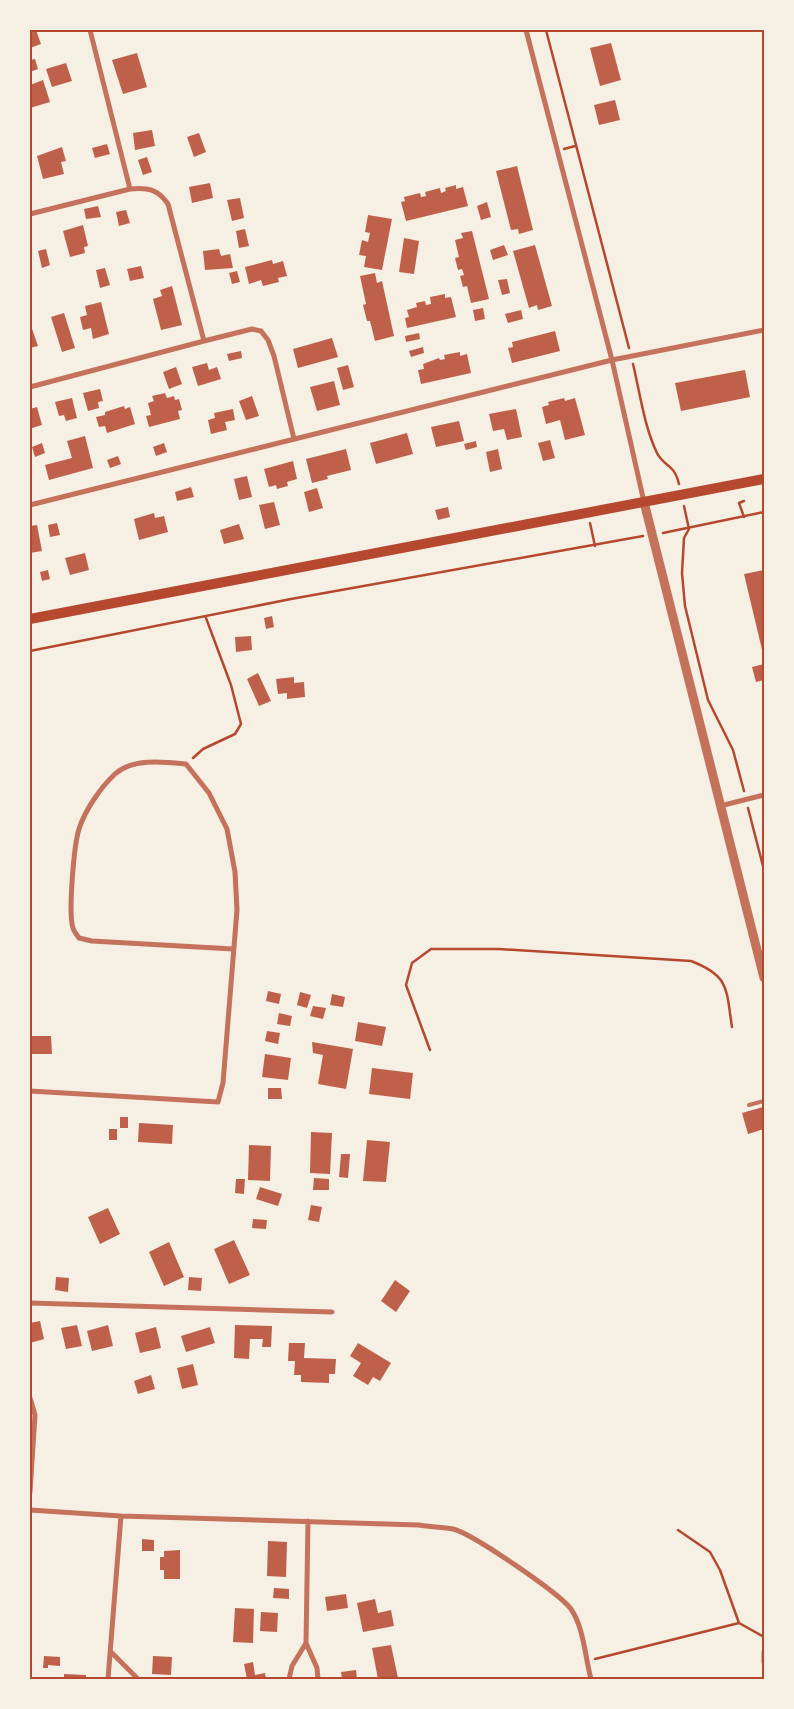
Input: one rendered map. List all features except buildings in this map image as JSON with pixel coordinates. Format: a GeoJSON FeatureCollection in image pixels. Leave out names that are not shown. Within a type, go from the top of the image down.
{"type":"FeatureCollection","features":[{"type":"Feature","properties":{"kind":"main road"},"geometry":{"type":"LineString","coordinates":[[30,619],[764,479]]}},
{"type":"Feature","properties":{"kind":"street"},"geometry":{"type":"LineString","coordinates":[[90,30],[130,189]]}},
{"type":"Feature","properties":{"kind":"street"},"geometry":{"type":"LineString","coordinates":[[526,30],[612,360],[644,502],[719,806],[764,978]]}},
{"type":"Feature","properties":{"kind":"street"},"geometry":{"type":"LineString","coordinates":[[30,214],[130,189],[143,187],[154,189],[163,196],[168,204],[204,341]]}},
{"type":"Feature","properties":{"kind":"street"},"geometry":{"type":"LineString","coordinates":[[30,387],[252,329],[261,331],[268,340],[274,356],[294,439]]}},
{"type":"Feature","properties":{"kind":"street"},"geometry":{"type":"LineString","coordinates":[[30,505],[612,360],[764,330]]}},
{"type":"Feature","properties":{"kind":"street"},"geometry":{"type":"LineString","coordinates":[[30,1091],[218,1102],[224,1083],[237,910],[235,872],[227,829],[209,792],[186,764],[159,762],[136,765],[116,773],[94,800],[79,829],[73,893],[73,929],[79,938],[92,941],[233,949]]}},
{"type":"Feature","properties":{"kind":"street"},"geometry":{"type":"LineString","coordinates":[[719,806],[764,795]]}},
{"type":"Feature","properties":{"kind":"street"},"geometry":{"type":"LineString","coordinates":[[30,1303],[332,1312]]}},
{"type":"Feature","properties":{"kind":"street"},"geometry":{"type":"LineString","coordinates":[[30,1398],[35,1415],[30,1492]]}},
{"type":"Feature","properties":{"kind":"street"},"geometry":{"type":"LineString","coordinates":[[30,1510],[121,1516],[308,1521],[454,1529],[471,1537],[552,1592],[570,1608],[578,1622],[591,1679]]}},
{"type":"Feature","properties":{"kind":"street"},"geometry":{"type":"LineString","coordinates":[[108,1679],[121,1516]]}},
{"type":"Feature","properties":{"kind":"street"},"geometry":{"type":"LineString","coordinates":[[308,1521],[306,1643],[316,1668],[318,1679]]}},
{"type":"Feature","properties":{"kind":"street"},"geometry":{"type":"LineString","coordinates":[[289,1679],[292,1666],[306,1643]]}},
{"type":"Feature","properties":{"kind":"street"},"geometry":{"type":"LineString","coordinates":[[111,1652],[138,1679]]}},
{"type":"Feature","properties":{"kind":"street"},"geometry":{"type":"LineString","coordinates":[[764,1652],[764,1662]]}},
{"type":"Feature","properties":{"kind":"lane"},"geometry":{"type":"LineString","coordinates":[[749,1105],[764,1101]]}},
{"type":"Feature","properties":{"kind":"path"},"geometry":{"type":"LineString","coordinates":[[546,30],[631,356],[648,429],[658,456],[676,472],[682,495],[689,529],[684,538],[682,572],[684,606],[708,700],[733,750],[764,870]]}},
{"type":"Feature","properties":{"kind":"path"},"geometry":{"type":"LineString","coordinates":[[744,501],[739,502],[744,517]]}},
{"type":"Feature","properties":{"kind":"path"},"geometry":{"type":"LineString","coordinates":[[30,651],[206,618],[291,599],[689,529],[764,512]]}},
{"type":"Feature","properties":{"kind":"path"},"geometry":{"type":"LineString","coordinates":[[588,513],[595,546]]}},
{"type":"Feature","properties":{"kind":"path"},"geometry":{"type":"LineString","coordinates":[[186,764],[203,749],[235,734],[241,724],[231,685],[206,618]]}},
{"type":"Feature","properties":{"kind":"path"},"geometry":{"type":"LineString","coordinates":[[430,1050],[406,985],[412,962],[431,950],[499,949],[691,961],[712,969],[725,984],[732,1027]]}},
{"type":"Feature","properties":{"kind":"path"},"geometry":{"type":"LineString","coordinates":[[678,1530],[710,1552],[720,1570],[739,1624]]}},
{"type":"Feature","properties":{"kind":"path"},"geometry":{"type":"LineString","coordinates":[[586,1661],[739,1624],[764,1637]]}}]}
